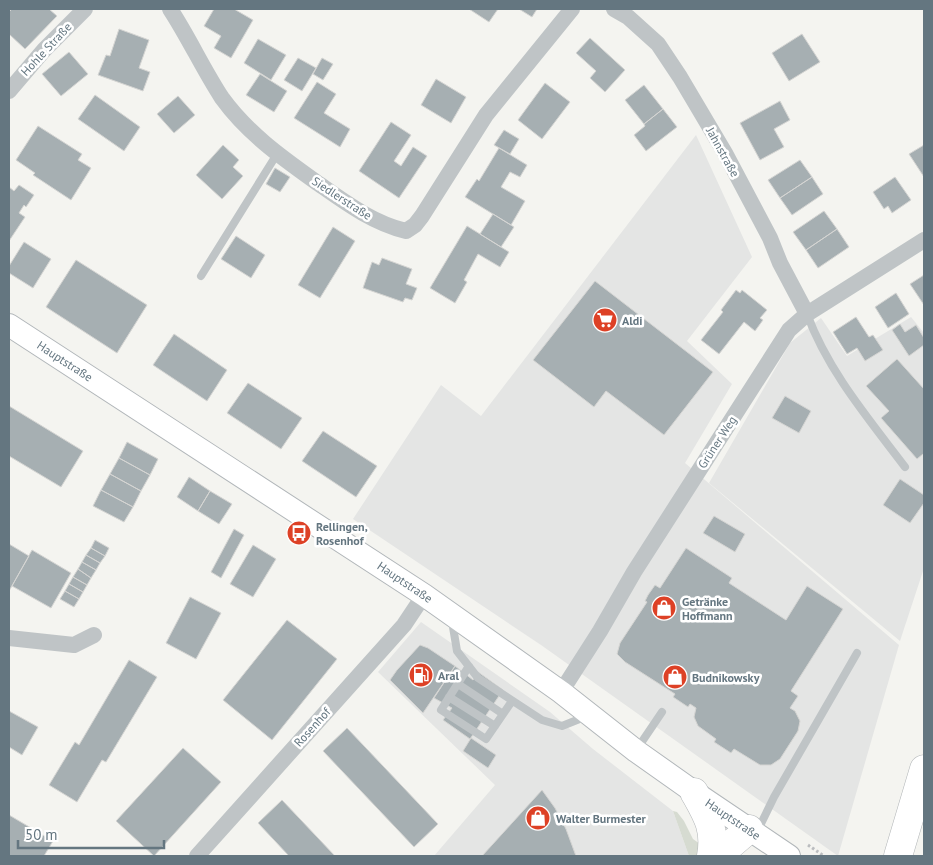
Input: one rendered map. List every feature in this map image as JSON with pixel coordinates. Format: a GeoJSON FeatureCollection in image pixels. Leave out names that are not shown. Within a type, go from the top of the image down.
{"type":"FeatureCollection","features":[{"type":"Feature","properties":{"kind":"highway"},"geometry":{"type":"LineString","coordinates":[[898,856],[924,769]]}},
{"type":"Feature","properties":{"kind":"highway"},"geometry":{"type":"LineString","coordinates":[[694,792],[710,820],[714,835],[711,856]]}},
{"type":"Feature","properties":{"kind":"highway"},"geometry":{"type":"LineString","coordinates":[[720,856],[728,847],[752,831]]}},
{"type":"Feature","properties":{"kind":"highway"},"geometry":{"type":"LineString","coordinates":[[742,856],[752,831]]}},
{"type":"Feature","properties":{"kind":"main road","name":"Hauptstraße"},"geometry":{"type":"LineString","coordinates":[[9,325],[424,595],[561,692],[636,751],[789,856]]}},
{"type":"Feature","properties":{"kind":"street","name":"Hohle Straße"},"geometry":{"type":"LineString","coordinates":[[9,91],[44,50],[85,9]]}},
{"type":"Feature","properties":{"kind":"street","name":"Siedlerstraße"},"geometry":{"type":"LineString","coordinates":[[170,9],[204,70],[224,100],[248,128],[277,154],[370,218],[393,228],[406,231],[415,225],[422,216],[486,115],[572,9]]}},
{"type":"Feature","properties":{"kind":"street","name":"Jahnstraße"},"geometry":{"type":"LineString","coordinates":[[614,9],[628,17],[658,44],[680,77],[725,153],[770,238],[790,284],[807,314]]}},
{"type":"Feature","properties":{"kind":"street","name":"Grüner Weg"},"geometry":{"type":"LineString","coordinates":[[561,692],[600,631],[634,572],[790,330],[807,314],[924,240]]}},
{"type":"Feature","properties":{"kind":"street","name":"Rosenhof"},"geometry":{"type":"LineString","coordinates":[[197,856],[404,625],[424,595]]}},
{"type":"Feature","properties":{"kind":"street"},"geometry":{"type":"LineString","coordinates":[[9,638],[74,644],[94,635]]}},
{"type":"Feature","properties":{"kind":"lane"},"geometry":{"type":"LineString","coordinates":[[201,276],[277,154]]}},
{"type":"Feature","properties":{"kind":"lane"},"geometry":{"type":"LineString","coordinates":[[807,314],[813,331],[829,362],[858,405],[905,466]]}},
{"type":"Feature","properties":{"kind":"lane"},"geometry":{"type":"LineString","coordinates":[[451,614],[457,651],[478,678],[542,720],[562,726],[590,715]]}},
{"type":"Feature","properties":{"kind":"lane"},"geometry":{"type":"LineString","coordinates":[[752,831],[774,797],[857,653]]}},
{"type":"Feature","properties":{"kind":"lane"},"geometry":{"type":"LineString","coordinates":[[469,666],[441,710],[486,739],[512,701]]}},
{"type":"Feature","properties":{"kind":"lane"},"geometry":{"type":"LineString","coordinates":[[458,684],[503,714]]}},
{"type":"Feature","properties":{"kind":"lane"},"geometry":{"type":"LineString","coordinates":[[449,697],[495,726]]}},
{"type":"Feature","properties":{"kind":"lane"},"geometry":{"type":"LineString","coordinates":[[636,751],[662,712]]}},
{"type":"Feature","properties":{"kind":"shaded area"},"geometry":{"type":"Polygon","coordinates":[[[696,135],[752,257],[687,341],[732,384],[685,463],[899,645],[838,856],[541,645],[353,519],[441,385],[481,416],[696,135]]]}},
{"type":"Feature","properties":{"kind":"shaded area"},"geometry":{"type":"Polygon","coordinates":[[[911,317],[924,333],[924,568],[900,641],[709,483],[790,343],[821,318],[847,356],[911,317]]]}},
{"type":"Feature","properties":{"kind":"shaded area"},"geometry":{"type":"Polygon","coordinates":[[[421,622],[550,712],[593,749],[673,811],[689,856],[434,856],[495,785],[378,672],[421,622]]]}},
{"type":"Feature","properties":{"kind":"shaded area"},"geometry":{"type":"Polygon","coordinates":[[[673,811],[677,812],[684,821],[693,839],[707,849],[705,856],[689,856],[673,811]]]}},
{"type":"Feature","properties":{"kind":"building"},"geometry":{"type":"Polygon","coordinates":[[[12,9],[49,9],[57,16],[25,49],[9,34],[9,12],[12,9]]]}},
{"type":"Feature","properties":{"kind":"building"},"geometry":{"type":"Polygon","coordinates":[[[214,9],[234,9],[253,20],[231,58],[214,48],[221,36],[204,26],[214,9]]]}},
{"type":"Feature","properties":{"kind":"building"},"geometry":{"type":"Polygon","coordinates":[[[469,9],[498,9],[489,22],[469,9]]]}},
{"type":"Feature","properties":{"kind":"building"},"geometry":{"type":"Polygon","coordinates":[[[519,9],[537,9],[532,17],[519,9]]]}},
{"type":"Feature","properties":{"kind":"building"},"geometry":{"type":"Polygon","coordinates":[[[119,29],[149,40],[139,68],[150,72],[143,91],[98,75],[106,55],[110,56],[119,29]]]}},
{"type":"Feature","properties":{"kind":"building"},"geometry":{"type":"Polygon","coordinates":[[[802,34],[820,62],[789,81],[772,53],[802,34]]]}},
{"type":"Feature","properties":{"kind":"building"},"geometry":{"type":"Polygon","coordinates":[[[590,38],[625,70],[605,92],[590,78],[596,71],[576,53],[590,38]]]}},
{"type":"Feature","properties":{"kind":"building"},"geometry":{"type":"Polygon","coordinates":[[[258,39],[286,55],[271,80],[244,63],[258,39]]]}},
{"type":"Feature","properties":{"kind":"building"},"geometry":{"type":"Polygon","coordinates":[[[69,52],[88,74],[61,96],[42,74],[69,52]]]}},
{"type":"Feature","properties":{"kind":"building"},"geometry":{"type":"Polygon","coordinates":[[[298,58],[316,68],[302,91],[284,80],[298,58]]]}},
{"type":"Feature","properties":{"kind":"building"},"geometry":{"type":"Polygon","coordinates":[[[322,58],[333,64],[323,80],[313,74],[322,58]]]}},
{"type":"Feature","properties":{"kind":"building"},"geometry":{"type":"Polygon","coordinates":[[[260,74],[287,91],[274,112],[246,95],[260,74]]]}},
{"type":"Feature","properties":{"kind":"building"},"geometry":{"type":"Polygon","coordinates":[[[436,79],[466,97],[451,123],[421,105],[436,79]]]}},
{"type":"Feature","properties":{"kind":"building"},"geometry":{"type":"Polygon","coordinates":[[[317,82],[336,94],[324,113],[350,129],[340,147],[294,118],[317,82]]]}},
{"type":"Feature","properties":{"kind":"building"},"geometry":{"type":"Polygon","coordinates":[[[545,83],[570,102],[542,139],[518,120],[545,83]]]}},
{"type":"Feature","properties":{"kind":"building"},"geometry":{"type":"Polygon","coordinates":[[[644,85],[663,109],[644,124],[625,100],[644,85]]]}},
{"type":"Feature","properties":{"kind":"building"},"geometry":{"type":"Polygon","coordinates":[[[95,95],[140,127],[124,151],[78,119],[95,95]]]}},
{"type":"Feature","properties":{"kind":"building"},"geometry":{"type":"Polygon","coordinates":[[[178,96],[195,115],[174,133],[157,114],[178,96]]]}},
{"type":"Feature","properties":{"kind":"building"},"geometry":{"type":"Polygon","coordinates":[[[780,101],[790,120],[774,129],[784,147],[760,160],[740,123],[780,101]]]}},
{"type":"Feature","properties":{"kind":"building"},"geometry":{"type":"Polygon","coordinates":[[[663,109],[677,127],[646,151],[634,135],[645,126],[644,124],[663,109]]]}},
{"type":"Feature","properties":{"kind":"building"},"geometry":{"type":"Polygon","coordinates":[[[391,122],[411,135],[394,161],[401,166],[413,147],[427,156],[399,198],[359,171],[391,122]]]}},
{"type":"Feature","properties":{"kind":"building"},"geometry":{"type":"Polygon","coordinates":[[[38,126],[82,154],[78,160],[91,168],[71,200],[33,175],[35,173],[16,160],[38,126]]]}},
{"type":"Feature","properties":{"kind":"building"},"geometry":{"type":"Polygon","coordinates":[[[504,130],[519,139],[510,154],[494,145],[504,130]]]}},
{"type":"Feature","properties":{"kind":"building"},"geometry":{"type":"Polygon","coordinates":[[[223,145],[239,160],[233,167],[243,176],[222,199],[196,175],[223,145]]]}},
{"type":"Feature","properties":{"kind":"building"},"geometry":{"type":"Polygon","coordinates":[[[924,145],[924,177],[909,154],[924,145]]]}},
{"type":"Feature","properties":{"kind":"building"},"geometry":{"type":"Polygon","coordinates":[[[499,148],[527,165],[520,177],[510,172],[501,187],[525,201],[511,225],[465,197],[477,179],[479,181],[499,148]]]}},
{"type":"Feature","properties":{"kind":"building"},"geometry":{"type":"Polygon","coordinates":[[[800,160],[812,177],[780,198],[768,180],[800,160]]]}},
{"type":"Feature","properties":{"kind":"building"},"geometry":{"type":"Polygon","coordinates":[[[275,168],[290,177],[280,192],[266,184],[275,168]]]}},
{"type":"Feature","properties":{"kind":"building"},"geometry":{"type":"Polygon","coordinates":[[[812,177],[823,194],[792,215],[780,198],[812,177]]]}},
{"type":"Feature","properties":{"kind":"building"},"geometry":{"type":"Polygon","coordinates":[[[895,177],[911,200],[892,213],[888,206],[884,209],[873,192],[895,177]]]}},
{"type":"Feature","properties":{"kind":"building"},"geometry":{"type":"Polygon","coordinates":[[[19,185],[34,195],[26,207],[24,205],[19,213],[25,217],[9,241],[9,187],[14,191],[19,185]]]}},
{"type":"Feature","properties":{"kind":"building"},"geometry":{"type":"Polygon","coordinates":[[[824,211],[837,229],[806,250],[793,232],[824,211]]]}},
{"type":"Feature","properties":{"kind":"building"},"geometry":{"type":"Polygon","coordinates":[[[493,214],[514,227],[501,247],[480,234],[493,214]]]}},
{"type":"Feature","properties":{"kind":"building"},"geometry":{"type":"Polygon","coordinates":[[[467,226],[509,252],[500,267],[478,254],[464,280],[467,282],[455,303],[430,288],[467,226]]]}},
{"type":"Feature","properties":{"kind":"building"},"geometry":{"type":"Polygon","coordinates":[[[333,227],[355,241],[320,298],[298,285],[333,227]]]}},
{"type":"Feature","properties":{"kind":"building"},"geometry":{"type":"Polygon","coordinates":[[[837,229],[849,247],[818,268],[806,250],[837,229]]]}},
{"type":"Feature","properties":{"kind":"building"},"geometry":{"type":"Polygon","coordinates":[[[236,236],[265,255],[251,278],[221,259],[236,236]]]}},
{"type":"Feature","properties":{"kind":"building"},"geometry":{"type":"Polygon","coordinates":[[[24,242],[51,259],[33,288],[9,273],[9,266],[24,242]]]}},
{"type":"Feature","properties":{"kind":"building"},"geometry":{"type":"Polygon","coordinates":[[[382,258],[412,269],[406,284],[417,288],[412,300],[405,298],[403,302],[363,288],[372,262],[379,265],[382,258]]]}},
{"type":"Feature","properties":{"kind":"building"},"geometry":{"type":"Polygon","coordinates":[[[76,260],[147,305],[117,353],[46,307],[76,260]]]}},
{"type":"Feature","properties":{"kind":"building"},"geometry":{"type":"Polygon","coordinates":[[[924,275],[924,305],[910,284],[924,275]]]}},
{"type":"Feature","properties":{"kind":"building","name":"Aldi"},"geometry":{"type":"Polygon","coordinates":[[[595,281],[713,372],[664,435],[606,391],[594,407],[533,360],[595,281]]]}},
{"type":"Feature","properties":{"kind":"building"},"geometry":{"type":"Polygon","coordinates":[[[736,290],[740,293],[742,290],[767,310],[760,318],[763,320],[755,331],[744,322],[719,354],[701,340],[723,312],[721,310],[736,290]]]}},
{"type":"Feature","properties":{"kind":"building"},"geometry":{"type":"Polygon","coordinates":[[[896,293],[909,314],[888,328],[875,307],[896,293]]]}},
{"type":"Feature","properties":{"kind":"building"},"geometry":{"type":"Polygon","coordinates":[[[856,317],[869,337],[873,335],[883,350],[865,361],[857,348],[847,354],[833,332],[856,317]]]}},
{"type":"Feature","properties":{"kind":"building"},"geometry":{"type":"Polygon","coordinates":[[[900,324],[905,332],[916,325],[924,338],[924,345],[909,356],[892,330],[900,324]]]}},
{"type":"Feature","properties":{"kind":"building"},"geometry":{"type":"Polygon","coordinates":[[[174,334],[227,370],[207,401],[153,365],[174,334]]]}},
{"type":"Feature","properties":{"kind":"building"},"geometry":{"type":"Polygon","coordinates":[[[897,359],[924,389],[924,455],[917,459],[881,418],[889,411],[866,386],[897,359]]]}},
{"type":"Feature","properties":{"kind":"building"},"geometry":{"type":"Polygon","coordinates":[[[248,383],[302,418],[281,449],[227,413],[248,383]]]}},
{"type":"Feature","properties":{"kind":"building"},"geometry":{"type":"Polygon","coordinates":[[[785,396],[811,411],[799,433],[772,418],[785,396]]]}},
{"type":"Feature","properties":{"kind":"building"},"geometry":{"type":"Polygon","coordinates":[[[9,406],[83,451],[61,487],[9,456],[9,406]]]}},
{"type":"Feature","properties":{"kind":"building"},"geometry":{"type":"Polygon","coordinates":[[[323,431],[377,466],[356,497],[302,461],[323,431]]]}},
{"type":"Feature","properties":{"kind":"building"},"geometry":{"type":"Polygon","coordinates":[[[127,442],[158,459],[150,475],[119,458],[127,442]]]}},
{"type":"Feature","properties":{"kind":"building"},"geometry":{"type":"Polygon","coordinates":[[[119,458],[150,475],[141,491],[110,474],[119,458]]]}},
{"type":"Feature","properties":{"kind":"building"},"geometry":{"type":"Polygon","coordinates":[[[110,474],[141,491],[133,507],[101,490],[110,474]]]}},
{"type":"Feature","properties":{"kind":"building"},"geometry":{"type":"Polygon","coordinates":[[[189,477],[210,491],[198,511],[177,497],[189,477]]]}},
{"type":"Feature","properties":{"kind":"building"},"geometry":{"type":"Polygon","coordinates":[[[900,479],[924,495],[924,503],[910,523],[883,505],[900,479]]]}},
{"type":"Feature","properties":{"kind":"building"},"geometry":{"type":"Polygon","coordinates":[[[101,490],[133,507],[124,522],[93,506],[101,490]]]}},
{"type":"Feature","properties":{"kind":"building"},"geometry":{"type":"Polygon","coordinates":[[[210,491],[232,504],[219,524],[198,511],[210,491]]]}},
{"type":"Feature","properties":{"kind":"building"},"geometry":{"type":"Polygon","coordinates":[[[714,516],[745,534],[735,552],[703,533],[714,516]]]}},
{"type":"Feature","properties":{"kind":"building"},"geometry":{"type":"Polygon","coordinates":[[[234,529],[244,535],[221,578],[211,572],[234,529]]]}},
{"type":"Feature","properties":{"kind":"building"},"geometry":{"type":"Polygon","coordinates":[[[95,540],[109,548],[105,556],[91,548],[95,540]]]}},
{"type":"Feature","properties":{"kind":"building"},"geometry":{"type":"Polygon","coordinates":[[[9,544],[29,556],[9,591],[9,544]]]}},
{"type":"Feature","properties":{"kind":"building"},"geometry":{"type":"Polygon","coordinates":[[[253,545],[276,559],[253,597],[230,584],[253,545]]]}},
{"type":"Feature","properties":{"kind":"building"},"geometry":{"type":"Polygon","coordinates":[[[91,548],[105,556],[100,563],[86,555],[91,548]]]}},
{"type":"Feature","properties":{"kind":"building"},"geometry":{"type":"Polygon","coordinates":[[[686,548],[732,578],[729,583],[786,620],[807,586],[843,609],[791,691],[798,696],[790,708],[795,711],[800,721],[798,731],[780,759],[771,765],[760,765],[734,749],[731,753],[714,742],[716,739],[698,726],[694,717],[696,708],[690,704],[688,707],[673,697],[675,694],[625,662],[617,654],[620,643],[647,602],[645,601],[648,595],[655,585],[660,588],[686,548]]]}},
{"type":"Feature","properties":{"kind":"building"},"geometry":{"type":"Polygon","coordinates":[[[32,550],[71,573],[51,608],[12,586],[32,550]]]}},
{"type":"Feature","properties":{"kind":"building"},"geometry":{"type":"Polygon","coordinates":[[[86,555],[100,563],[96,570],[82,562],[86,555]]]}},
{"type":"Feature","properties":{"kind":"building"},"geometry":{"type":"Polygon","coordinates":[[[82,562],[96,570],[91,578],[78,569],[82,562]]]}},
{"type":"Feature","properties":{"kind":"building"},"geometry":{"type":"Polygon","coordinates":[[[78,569],[91,578],[87,585],[73,577],[78,569]]]}},
{"type":"Feature","properties":{"kind":"building"},"geometry":{"type":"Polygon","coordinates":[[[73,577],[87,585],[83,592],[69,584],[73,577]]]}},
{"type":"Feature","properties":{"kind":"building"},"geometry":{"type":"Polygon","coordinates":[[[69,584],[83,592],[79,599],[65,591],[69,584]]]}},
{"type":"Feature","properties":{"kind":"building"},"geometry":{"type":"Polygon","coordinates":[[[65,591],[79,599],[74,607],[60,599],[65,591]]]}},
{"type":"Feature","properties":{"kind":"building"},"geometry":{"type":"Polygon","coordinates":[[[190,597],[221,613],[196,659],[166,643],[190,597]]]}},
{"type":"Feature","properties":{"kind":"building"},"geometry":{"type":"Polygon","coordinates":[[[287,620],[337,659],[272,740],[223,700],[287,620]]]}},
{"type":"Feature","properties":{"kind":"building","name":"Aral"},"geometry":{"type":"Polygon","coordinates":[[[420,645],[428,648],[455,666],[423,713],[390,680],[420,645]]]}},
{"type":"Feature","properties":{"kind":"building"},"geometry":{"type":"Polygon","coordinates":[[[129,660],[157,677],[106,762],[102,760],[77,802],[49,785],[75,742],[79,745],[129,660]]]}},
{"type":"Feature","properties":{"kind":"building"},"geometry":{"type":"Polygon","coordinates":[[[455,666],[473,680],[478,672],[503,690],[470,739],[443,720],[452,708],[434,698],[455,666]]]}},
{"type":"Feature","properties":{"kind":"building"},"geometry":{"type":"Polygon","coordinates":[[[9,711],[38,727],[22,755],[9,747],[9,711]]]}},
{"type":"Feature","properties":{"kind":"building"},"geometry":{"type":"Polygon","coordinates":[[[347,728],[438,824],[414,847],[323,751],[347,728]]]}},
{"type":"Feature","properties":{"kind":"building"},"geometry":{"type":"Polygon","coordinates":[[[471,738],[496,755],[488,768],[463,751],[471,738]]]}},
{"type":"Feature","properties":{"kind":"building"},"geometry":{"type":"Polygon","coordinates":[[[183,748],[221,782],[154,856],[116,821],[183,748]]]}},
{"type":"Feature","properties":{"kind":"building","name":"Walter Burmester"},"geometry":{"type":"Polygon","coordinates":[[[542,790],[555,808],[566,829],[576,856],[482,856],[542,790]]]}},
{"type":"Feature","properties":{"kind":"building"},"geometry":{"type":"Polygon","coordinates":[[[282,800],[335,856],[289,856],[258,823],[282,800]]]}},
{"type":"Feature","properties":{"kind":"building"},"geometry":{"type":"Polygon","coordinates":[[[9,815],[53,841],[44,856],[9,856],[9,815]]]}},
{"type":"Feature","properties":{"kind":"place","name":"Aldi"},"geometry":{"type":"Point","coordinates":[605,320]}},
{"type":"Feature","properties":{"kind":"place","name":"Rellingen, Rosenhof"},"geometry":{"type":"Point","coordinates":[299,533]}},
{"type":"Feature","properties":{"kind":"place","name":"Getränke Hoffmann"},"geometry":{"type":"Point","coordinates":[664,608]}},
{"type":"Feature","properties":{"kind":"place","name":"Aral"},"geometry":{"type":"Point","coordinates":[421,675]}},
{"type":"Feature","properties":{"kind":"place","name":"Budnikowsky"},"geometry":{"type":"Point","coordinates":[675,677]}},
{"type":"Feature","properties":{"kind":"place","name":"Walter Burmester"},"geometry":{"type":"Point","coordinates":[538,818]}}]}
